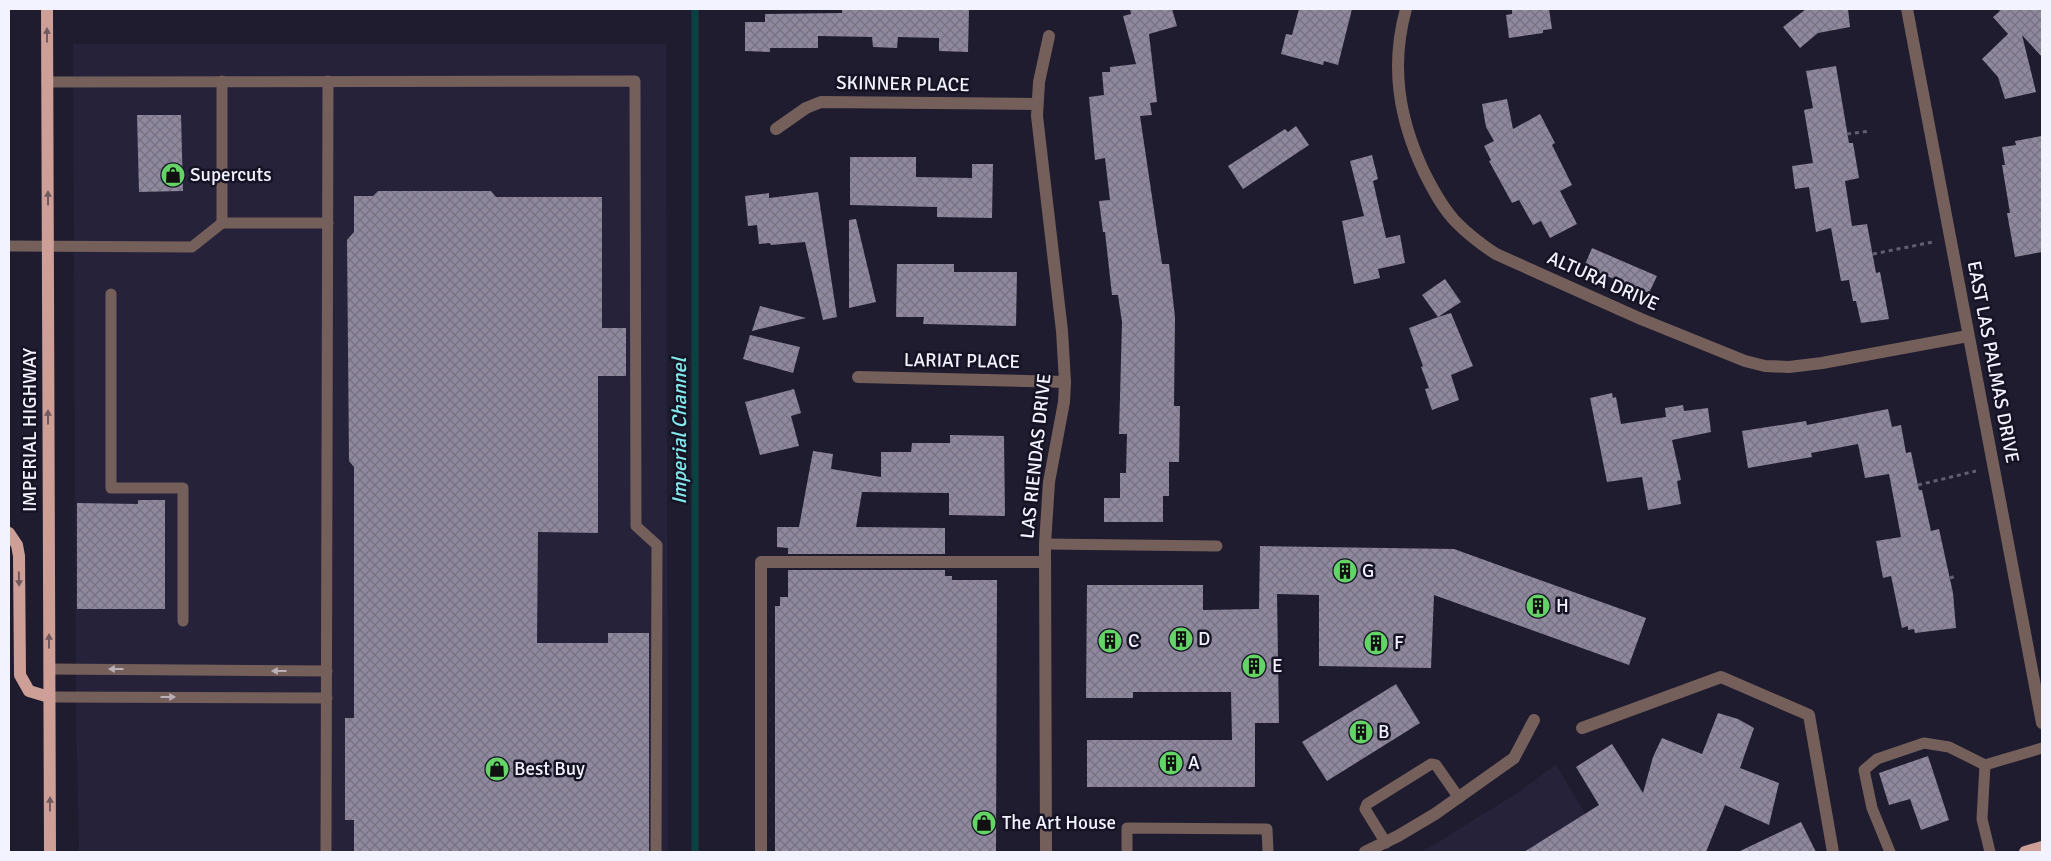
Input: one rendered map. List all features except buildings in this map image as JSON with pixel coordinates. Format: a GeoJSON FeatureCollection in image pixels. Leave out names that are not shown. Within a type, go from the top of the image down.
{"type":"FeatureCollection","features":[{"type":"Feature","properties":{"kind":"main road","name":"IMPERIAL HIGHWAY"},"geometry":{"type":"LineString","coordinates":[[47,9],[50,852]]}},
{"type":"Feature","properties":{"kind":"main road"},"geometry":{"type":"LineString","coordinates":[[9,533],[17,545],[19,556],[20,675],[29,690],[49,697]]}},
{"type":"Feature","properties":{"kind":"main road"},"geometry":{"type":"LineString","coordinates":[[2025,852],[2042,848]]}},
{"type":"Feature","properties":{"kind":"street","name":"ALTURA DRIVE"},"geometry":{"type":"LineString","coordinates":[[1406,9],[1399,37],[1397,79],[1403,117],[1415,152],[1430,184],[1449,214],[1478,242],[1496,254],[1641,319],[1765,366],[1789,367],[1822,363],[1968,336]]}},
{"type":"Feature","properties":{"kind":"street","name":"EAST LAS PALMAS DRIVE"},"geometry":{"type":"LineString","coordinates":[[1907,9],[1968,336],[2037,665],[2042,723]]}},
{"type":"Feature","properties":{"kind":"street","name":"LAS RIENDAS DRIVE"},"geometry":{"type":"LineString","coordinates":[[1046,852],[1045,544],[1049,482],[1064,402],[1065,382],[1062,331],[1037,104],[1041,68],[1049,36]]}},
{"type":"Feature","properties":{"kind":"street","name":"SKINNER PLACE"},"geometry":{"type":"LineString","coordinates":[[776,129],[806,108],[821,102],[1037,104]]}},
{"type":"Feature","properties":{"kind":"street","name":"LARIAT PLACE"},"geometry":{"type":"LineString","coordinates":[[858,377],[1065,382]]}},
{"type":"Feature","properties":{"kind":"street"},"geometry":{"type":"LineString","coordinates":[[761,852],[761,562],[1045,562]]}},
{"type":"Feature","properties":{"kind":"street"},"geometry":{"type":"LineString","coordinates":[[1582,728],[1721,677],[1809,715],[1833,852]]}},
{"type":"Feature","properties":{"kind":"street"},"geometry":{"type":"LineString","coordinates":[[1366,852],[1386,843],[1460,798],[1514,758],[1534,720]]}},
{"type":"Feature","properties":{"kind":"lane"},"geometry":{"type":"LineString","coordinates":[[222,81],[222,223]]}},
{"type":"Feature","properties":{"kind":"lane"},"geometry":{"type":"LineString","coordinates":[[326,852],[328,671],[328,81]]}},
{"type":"Feature","properties":{"kind":"lane"},"geometry":{"type":"LineString","coordinates":[[47,82],[635,81],[636,526],[657,545],[656,852]]}},
{"type":"Feature","properties":{"kind":"lane"},"geometry":{"type":"LineString","coordinates":[[9,246],[192,247],[222,223],[328,223]]}},
{"type":"Feature","properties":{"kind":"lane"},"geometry":{"type":"LineString","coordinates":[[111,294],[111,488],[183,488],[182,621]]}},
{"type":"Feature","properties":{"kind":"lane"},"geometry":{"type":"LineString","coordinates":[[1045,544],[1217,546]]}},
{"type":"Feature","properties":{"kind":"lane"},"geometry":{"type":"LineString","coordinates":[[49,669],[328,671]]}},
{"type":"Feature","properties":{"kind":"lane"},"geometry":{"type":"LineString","coordinates":[[49,697],[327,698]]}},
{"type":"Feature","properties":{"kind":"lane"},"geometry":{"type":"LineString","coordinates":[[1890,852],[1872,808],[1864,770],[1877,759],[1924,743],[1949,747],[1985,765],[2042,748]]}},
{"type":"Feature","properties":{"kind":"lane"},"geometry":{"type":"LineString","coordinates":[[1386,843],[1365,808],[1367,804],[1431,764],[1436,765],[1460,798]]}},
{"type":"Feature","properties":{"kind":"lane"},"geometry":{"type":"LineString","coordinates":[[1985,765],[1982,819],[1990,852]]}},
{"type":"Feature","properties":{"kind":"lane"},"geometry":{"type":"LineString","coordinates":[[1127,852],[1127,828],[1267,830],[1268,852]]}},
{"type":"Feature","properties":{"kind":"path"},"geometry":{"type":"LineString","coordinates":[[1847,134],[1870,131]]}},
{"type":"Feature","properties":{"kind":"path"},"geometry":{"type":"LineString","coordinates":[[1873,254],[1951,239]]}},
{"type":"Feature","properties":{"kind":"path"},"geometry":{"type":"LineString","coordinates":[[1918,485],[1994,467]]}},
{"type":"Feature","properties":{"kind":"path"},"geometry":{"type":"LineString","coordinates":[[1950,578],[1956,576]]}},
{"type":"Feature","properties":{"kind":"shaded area"},"geometry":{"type":"Polygon","coordinates":[[[73,44],[666,44],[668,852],[79,852],[76,716],[73,44]]]}},
{"type":"Feature","properties":{"kind":"shaded area"},"geometry":{"type":"Polygon","coordinates":[[[1556,764],[1585,814],[1587,814],[1612,852],[1422,852],[1522,790],[1556,764]]]}},
{"type":"Feature","properties":{"kind":"waterway","name":"Imperial Channel"},"geometry":{"type":"LineString","coordinates":[[695,9],[695,852]]}},
{"type":"Feature","properties":{"kind":"place","name":"Supercuts"},"geometry":{"type":"Point","coordinates":[173,175]}},
{"type":"Feature","properties":{"kind":"place","name":"G"},"geometry":{"type":"Point","coordinates":[1345,571]}},
{"type":"Feature","properties":{"kind":"place","name":"H"},"geometry":{"type":"Point","coordinates":[1538,606]}},
{"type":"Feature","properties":{"kind":"place","name":"D"},"geometry":{"type":"Point","coordinates":[1181,639]}},
{"type":"Feature","properties":{"kind":"place","name":"C"},"geometry":{"type":"Point","coordinates":[1110,641]}},
{"type":"Feature","properties":{"kind":"place","name":"F"},"geometry":{"type":"Point","coordinates":[1376,643]}},
{"type":"Feature","properties":{"kind":"place","name":"E"},"geometry":{"type":"Point","coordinates":[1254,666]}},
{"type":"Feature","properties":{"kind":"place","name":"B"},"geometry":{"type":"Point","coordinates":[1361,732]}},
{"type":"Feature","properties":{"kind":"place","name":"A"},"geometry":{"type":"Point","coordinates":[1171,763]}},
{"type":"Feature","properties":{"kind":"place","name":"Best Buy"},"geometry":{"type":"Point","coordinates":[497,769]}},
{"type":"Feature","properties":{"kind":"place","name":"The Art House"},"geometry":{"type":"Point","coordinates":[984,823]}}]}
